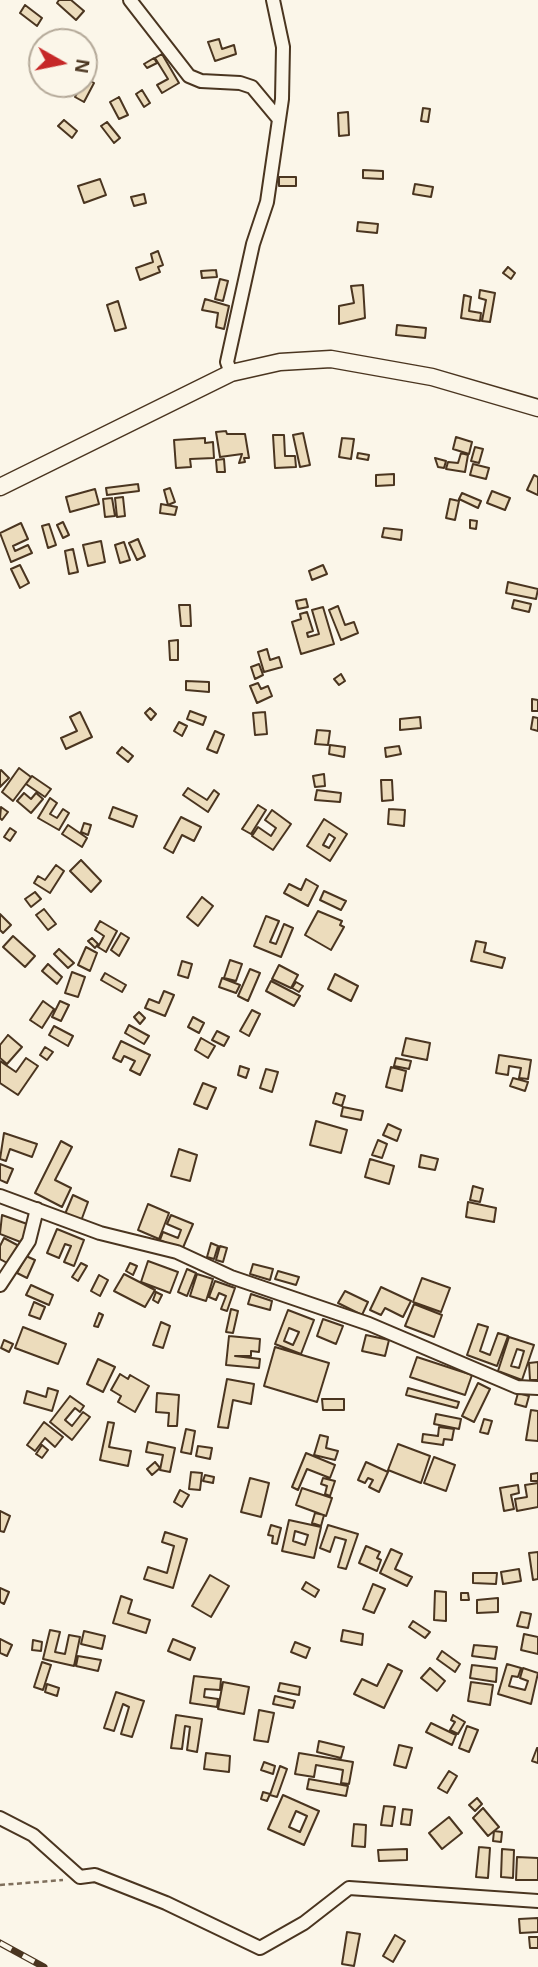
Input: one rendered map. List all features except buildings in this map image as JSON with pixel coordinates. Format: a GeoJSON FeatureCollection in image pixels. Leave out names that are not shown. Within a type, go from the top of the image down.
{"type":"FeatureCollection","features":[{"type":"Feature","properties":{"kind":"street"},"geometry":{"type":"LineString","coordinates":[[130,0],[189,76],[201,81],[252,87],[277,117]]}},
{"type":"Feature","properties":{"kind":"street"},"geometry":{"type":"LineString","coordinates":[[231,373],[227,362],[253,244],[267,202],[283,85],[283,47],[273,0]]}},
{"type":"Feature","properties":{"kind":"street"},"geometry":{"type":"LineString","coordinates":[[0,487],[231,373],[280,362],[331,359],[432,377],[538,408]]}},
{"type":"Feature","properties":{"kind":"street"},"geometry":{"type":"LineString","coordinates":[[0,1196],[100,1233],[177,1252],[232,1277],[369,1324],[517,1387],[538,1388]]}},
{"type":"Feature","properties":{"kind":"street"},"geometry":{"type":"LineString","coordinates":[[0,1286],[29,1241],[37,1209]]}},
{"type":"Feature","properties":{"kind":"street"},"geometry":{"type":"LineString","coordinates":[[0,1818],[33,1835],[80,1877],[95,1875],[166,1903],[260,1948],[304,1923],[349,1888],[538,1901]]}},
{"type":"Feature","properties":{"kind":"path"},"geometry":{"type":"LineString","coordinates":[[0,1885],[80,1877]]}},
{"type":"Feature","properties":{"kind":"railway"},"geometry":{"type":"LineString","coordinates":[[0,1943],[44,1967]]}}]}
